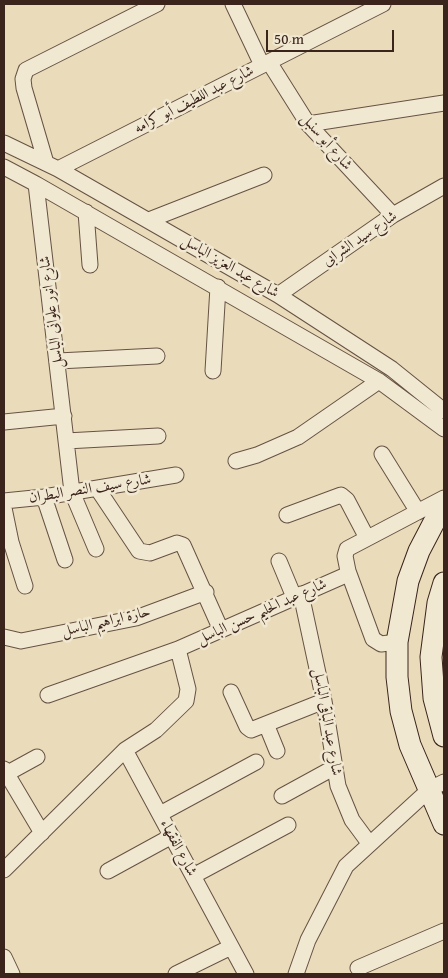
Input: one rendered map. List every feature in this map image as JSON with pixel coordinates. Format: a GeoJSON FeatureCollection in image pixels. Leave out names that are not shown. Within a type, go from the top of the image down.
{"type":"FeatureCollection","features":[{"type":"Feature","properties":{"kind":"street"},"geometry":{"type":"LineString","coordinates":[[52,166],[24,88],[23,78],[26,70],[157,4]]}},
{"type":"Feature","properties":{"kind":"street","name":"شارع أبو سنبل"},"geometry":{"type":"LineString","coordinates":[[233,4],[266,64],[308,124],[393,215]]}},
{"type":"Feature","properties":{"kind":"street","name":"شارع عبد اللطيف أبو كرامه"},"geometry":{"type":"LineString","coordinates":[[52,166],[266,64],[383,4]]}},
{"type":"Feature","properties":{"kind":"street"},"geometry":{"type":"LineString","coordinates":[[308,124],[444,103]]}},
{"type":"Feature","properties":{"kind":"street","name":"شارع عبد العزيز الباسل"},"geometry":{"type":"LineString","coordinates":[[4,142],[52,166],[149,220],[278,295],[392,369],[444,411]]}},
{"type":"Feature","properties":{"kind":"street","name":"شارع عبد العزيز الباسل"},"geometry":{"type":"LineString","coordinates":[[4,167],[218,287],[379,381],[444,429]]}},
{"type":"Feature","properties":{"kind":"street"},"geometry":{"type":"LineString","coordinates":[[149,220],[264,175]]}},
{"type":"Feature","properties":{"kind":"street","name":"شارع انور علوانى الباسل"},"geometry":{"type":"LineString","coordinates":[[36,184],[72,492],[96,549]]}},
{"type":"Feature","properties":{"kind":"street","name":"شارع سيد الشرابى"},"geometry":{"type":"LineString","coordinates":[[278,295],[393,215],[444,186]]}},
{"type":"Feature","properties":{"kind":"street"},"geometry":{"type":"LineString","coordinates":[[86,212],[90,265]]}},
{"type":"Feature","properties":{"kind":"street"},"geometry":{"type":"LineString","coordinates":[[213,371],[218,287]]}},
{"type":"Feature","properties":{"kind":"street"},"geometry":{"type":"LineString","coordinates":[[58,361],[157,356]]}},
{"type":"Feature","properties":{"kind":"street"},"geometry":{"type":"LineString","coordinates":[[236,461],[271,450],[298,437],[379,381]]}},
{"type":"Feature","properties":{"kind":"street"},"geometry":{"type":"LineString","coordinates":[[4,422],[64,416]]}},
{"type":"Feature","properties":{"kind":"street"},"geometry":{"type":"LineString","coordinates":[[66,441],[158,436]]}},
{"type":"Feature","properties":{"kind":"street"},"geometry":{"type":"LineString","coordinates":[[382,454],[418,512]]}},
{"type":"Feature","properties":{"kind":"street","name":"شارع سيف النصر البطران"},"geometry":{"type":"LineString","coordinates":[[4,501],[44,497],[176,476]]}},
{"type":"Feature","properties":{"kind":"street"},"geometry":{"type":"LineString","coordinates":[[98,488],[140,551],[150,553],[177,543],[183,545],[206,592],[221,630]]}},
{"type":"Feature","properties":{"kind":"street"},"geometry":{"type":"LineString","coordinates":[[287,515],[342,495],[347,500],[367,538]]}},
{"type":"Feature","properties":{"kind":"street"},"geometry":{"type":"LineString","coordinates":[[44,497],[65,560]]}},
{"type":"Feature","properties":{"kind":"street"},"geometry":{"type":"LineString","coordinates":[[397,642],[381,644],[373,639],[348,571],[345,556],[347,549],[444,498]]}},
{"type":"Feature","properties":{"kind":"street"},"geometry":{"type":"LineString","coordinates":[[444,503],[432,523],[411,573],[401,611],[397,642],[397,677],[401,711],[410,745],[437,786],[444,824]]}},
{"type":"Feature","properties":{"kind":"street"},"geometry":{"type":"LineString","coordinates":[[4,508],[11,542],[25,586]]}},
{"type":"Feature","properties":{"kind":"street","name":"شارع عبد الباقى الباسل"},"geometry":{"type":"LineString","coordinates":[[279,561],[298,596],[324,701],[334,767],[344,803],[352,820],[369,843]]}},
{"type":"Feature","properties":{"kind":"street","name":"شارع عبد الحليم حسن الباسل"},"geometry":{"type":"LineString","coordinates":[[48,695],[178,649],[346,574],[348,571]]}},
{"type":"Feature","properties":{"kind":"street"},"geometry":{"type":"LineString","coordinates":[[442,723],[431,678],[444,582]]}},
{"type":"Feature","properties":{"kind":"street","name":"حارة ابراهيم الباسل"},"geometry":{"type":"LineString","coordinates":[[4,637],[21,641],[136,618],[206,592]]}},
{"type":"Feature","properties":{"kind":"street"},"geometry":{"type":"LineString","coordinates":[[4,870],[125,750],[156,730],[186,701],[188,689],[178,649]]}},
{"type":"Feature","properties":{"kind":"street"},"geometry":{"type":"LineString","coordinates":[[231,692],[249,729],[324,701]]}},
{"type":"Feature","properties":{"kind":"street"},"geometry":{"type":"LineString","coordinates":[[266,724],[277,751]]}},
{"type":"Feature","properties":{"kind":"street","name":"شارع الفقهاء"},"geometry":{"type":"LineString","coordinates":[[125,750],[246,974]]}},
{"type":"Feature","properties":{"kind":"street"},"geometry":{"type":"LineString","coordinates":[[37,756],[5,772],[42,833]]}},
{"type":"Feature","properties":{"kind":"street"},"geometry":{"type":"LineString","coordinates":[[160,814],[256,762]]}},
{"type":"Feature","properties":{"kind":"street"},"geometry":{"type":"LineString","coordinates":[[282,796],[334,767]]}},
{"type":"Feature","properties":{"kind":"street"},"geometry":{"type":"LineString","coordinates":[[296,974],[312,931],[346,866],[369,843],[437,786]]}},
{"type":"Feature","properties":{"kind":"street"},"geometry":{"type":"LineString","coordinates":[[193,876],[288,825]]}},
{"type":"Feature","properties":{"kind":"street"},"geometry":{"type":"LineString","coordinates":[[108,871],[172,836]]}},
{"type":"Feature","properties":{"kind":"street"},"geometry":{"type":"LineString","coordinates":[[358,968],[444,930]]}},
{"type":"Feature","properties":{"kind":"street"},"geometry":{"type":"LineString","coordinates":[[176,974],[231,947]]}},
{"type":"Feature","properties":{"kind":"street"},"geometry":{"type":"LineString","coordinates":[[4,957],[12,974]]}}]}
